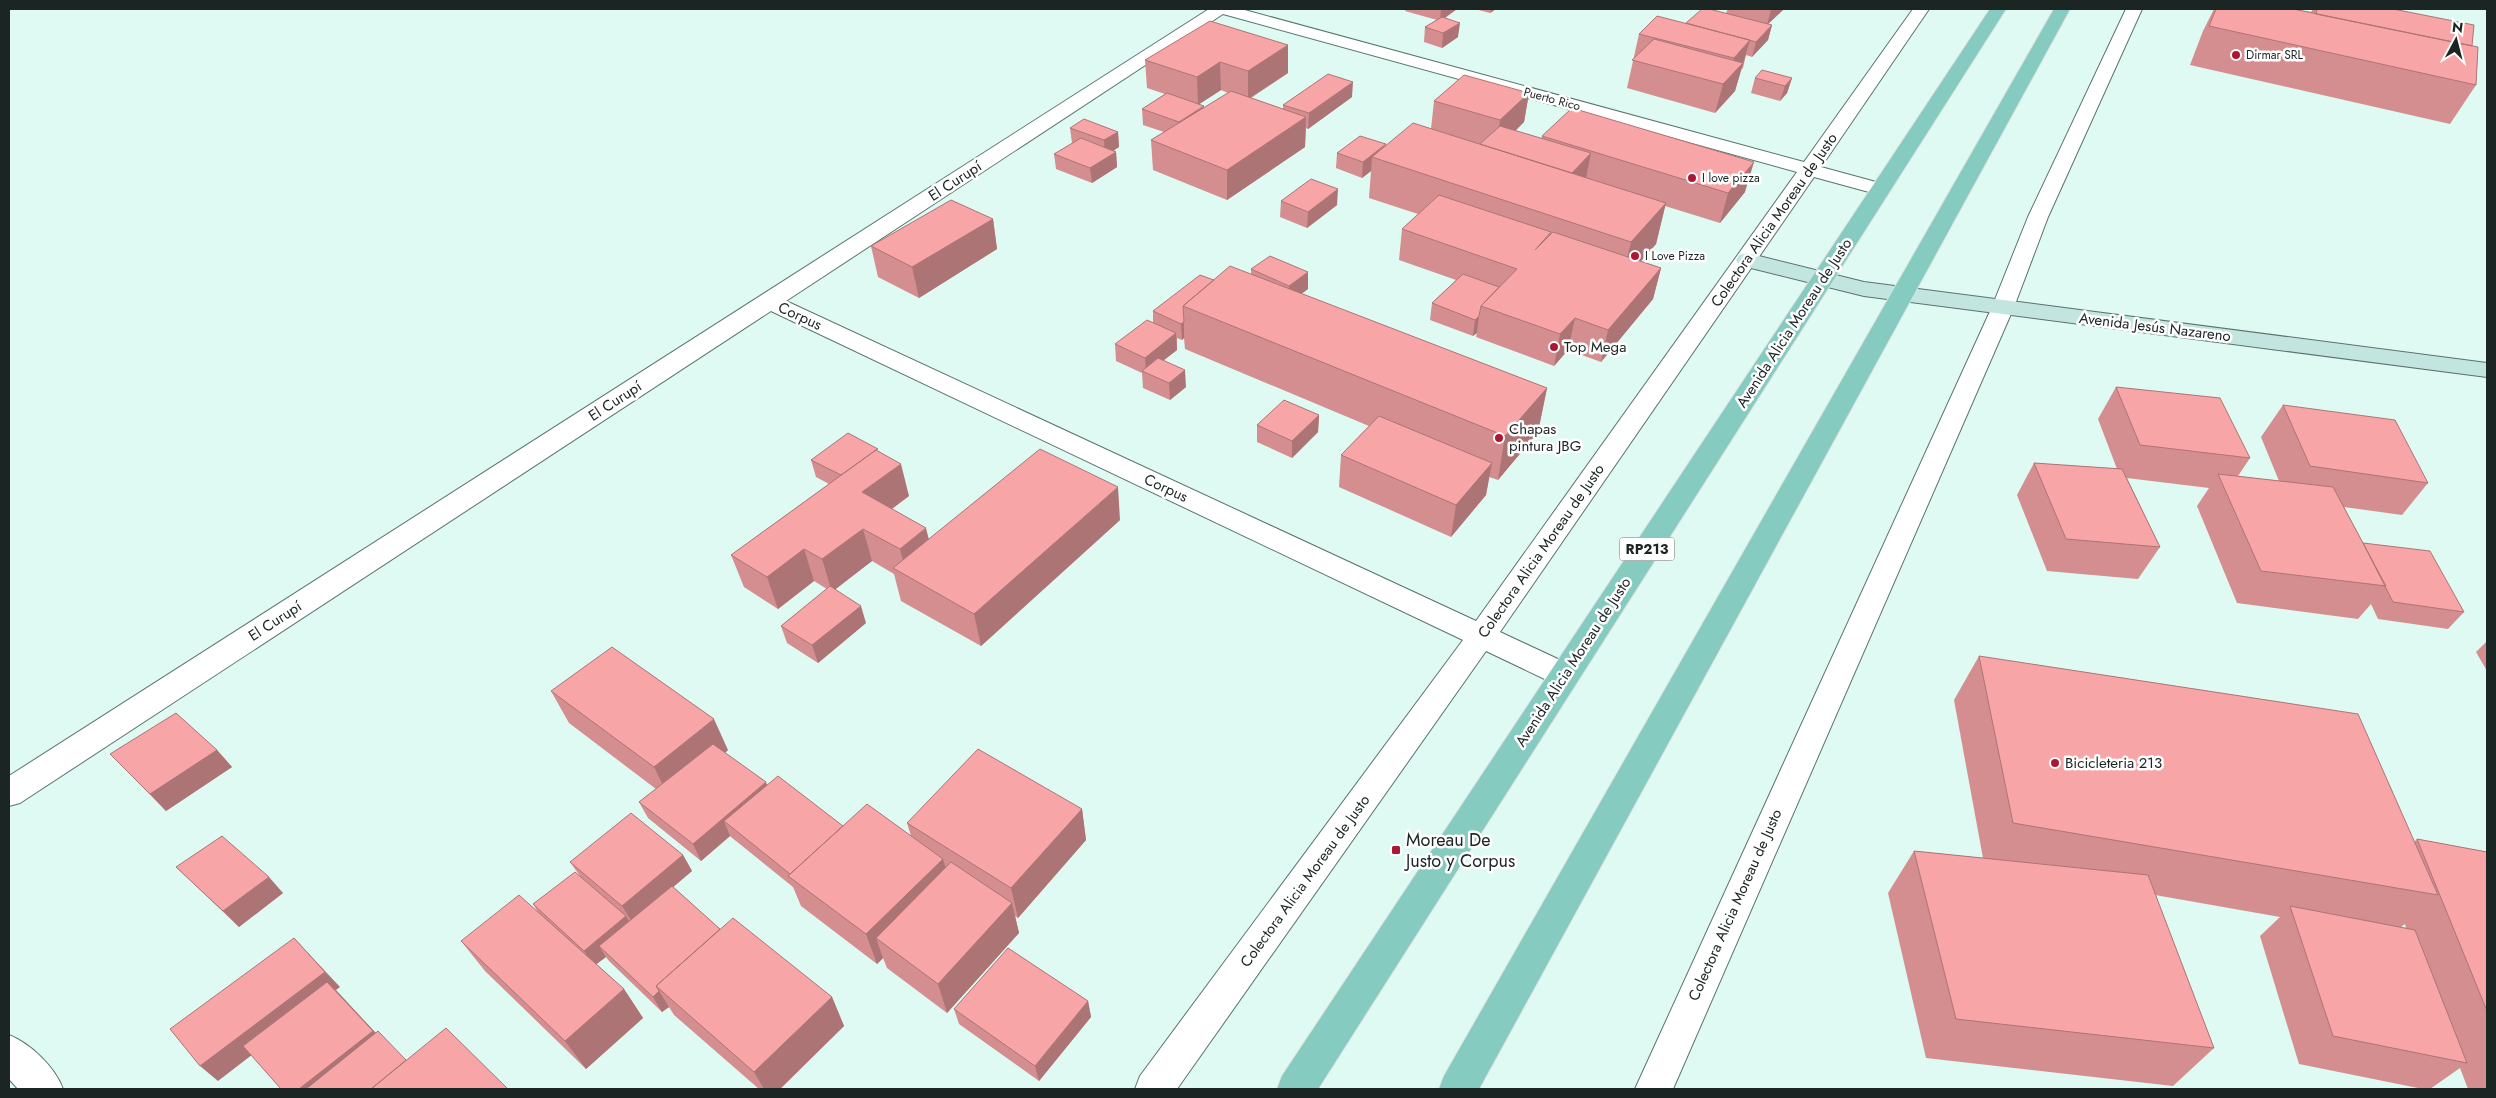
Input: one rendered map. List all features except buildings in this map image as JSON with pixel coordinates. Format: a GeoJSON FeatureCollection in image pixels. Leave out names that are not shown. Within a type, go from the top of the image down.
{"type":"FeatureCollection","features":[{"type":"Feature","properties":{"kind":"main road","name":"Avenida Alicia Moreau de Justo"},"geometry":{"type":"LineString","coordinates":[[1296,1089],[1564,675],[1824,280],[1880,189],[1998,9]]}},
{"type":"Feature","properties":{"kind":"main road"},"geometry":{"type":"LineString","coordinates":[[1458,1089],[2062,9]]}},
{"type":"Feature","properties":{"kind":"main road","name":"Avenida Jesús Nazareno"},"geometry":{"type":"LineString","coordinates":[[1747,260],[1864,289],[2487,370]]}},
{"type":"Feature","properties":{"kind":"street","name":"Puerto Rico"},"geometry":{"type":"LineString","coordinates":[[1222,9],[1880,189]]}},
{"type":"Feature","properties":{"kind":"street","name":"El Curupí"},"geometry":{"type":"LineString","coordinates":[[9,793],[1222,9]]}},
{"type":"Feature","properties":{"kind":"street","name":"Colectora Alicia Moreau de Justo"},"geometry":{"type":"LineString","coordinates":[[1154,1089],[1481,636],[1747,260],[1921,9]]}},
{"type":"Feature","properties":{"kind":"street","name":"Colectora Alicia Moreau de Justo"},"geometry":{"type":"LineString","coordinates":[[1654,1089],[2003,307],[2038,217],[2134,9]]}},
{"type":"Feature","properties":{"kind":"street","name":"Corpus"},"geometry":{"type":"LineString","coordinates":[[769,301],[1564,675]]}},
{"type":"Feature","properties":{"kind":"street"},"geometry":{"type":"LineString","coordinates":[[9,1053],[44,1089]]}},
{"type":"Feature","properties":{"kind":"place","name":"Dirmar SRL"},"geometry":{"type":"Point","coordinates":[2236,55]}},
{"type":"Feature","properties":{"kind":"place","name":"I love pizza"},"geometry":{"type":"Point","coordinates":[1692,178]}},
{"type":"Feature","properties":{"kind":"place","name":"I Love Pizza"},"geometry":{"type":"Point","coordinates":[1635,256]}},
{"type":"Feature","properties":{"kind":"place","name":"Top Mega"},"geometry":{"type":"Point","coordinates":[1554,347]}},
{"type":"Feature","properties":{"kind":"place","name":"Chapas pintura JBG"},"geometry":{"type":"Point","coordinates":[1499,438]}},
{"type":"Feature","properties":{"kind":"place","name":"Bicicleteria 213"},"geometry":{"type":"Point","coordinates":[2055,763]}},
{"type":"Feature","properties":{"kind":"place","name":"Moreau De Justo y Corpus"},"geometry":{"type":"Point","coordinates":[1396,850]}}]}
